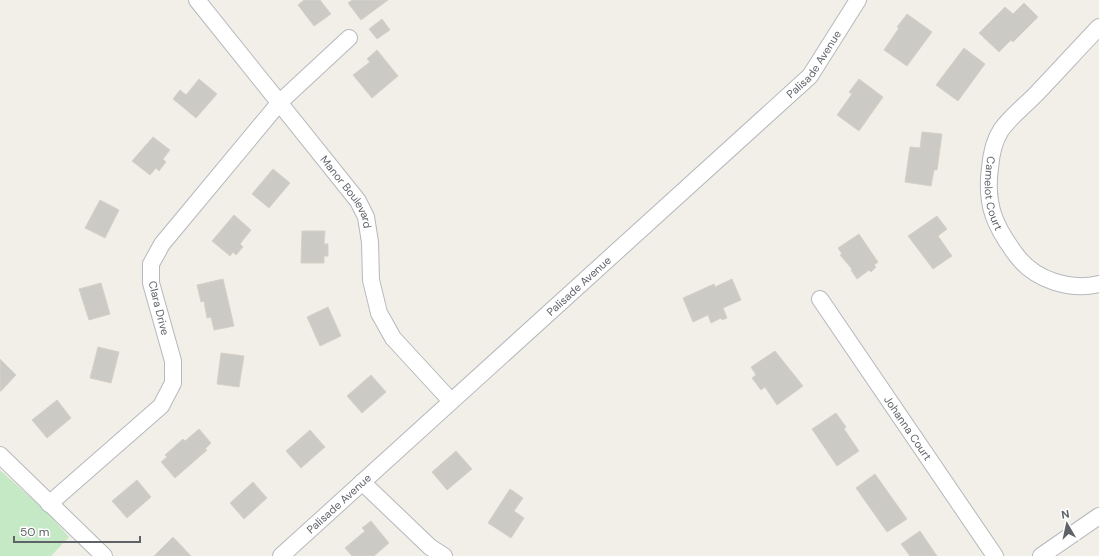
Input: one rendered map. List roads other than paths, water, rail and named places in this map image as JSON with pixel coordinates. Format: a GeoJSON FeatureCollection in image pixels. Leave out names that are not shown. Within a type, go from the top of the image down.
{"type":"FeatureCollection","features":[{"type":"Feature","properties":{"kind":"street","name":"Manor Boulevard"},"geometry":{"type":"LineString","coordinates":[[198,0],[361,206],[366,217],[370,242],[370,280],[379,313],[393,338],[451,401]]}},
{"type":"Feature","properties":{"kind":"street","name":"Palisade Avenue"},"geometry":{"type":"LineString","coordinates":[[281,556],[810,76],[857,1]]}},
{"type":"Feature","properties":{"kind":"street","name":"Camelot Court"},"geometry":{"type":"LineString","coordinates":[[1099,27],[1001,131],[991,153],[987,186],[991,212],[1003,237],[1020,259],[1041,277],[1058,284],[1092,286],[1099,284]]}},
{"type":"Feature","properties":{"kind":"street","name":"Clara Drive"},"geometry":{"type":"LineString","coordinates":[[50,504],[161,406],[173,383],[173,361],[151,283],[151,264],[162,244],[280,102],[349,38]]}},
{"type":"Feature","properties":{"kind":"street","name":"Johanna Court"},"geometry":{"type":"LineString","coordinates":[[820,299],[995,556]]}},
{"type":"Feature","properties":{"kind":"street"},"geometry":{"type":"LineString","coordinates":[[0,456],[104,556]]}},
{"type":"Feature","properties":{"kind":"street"},"geometry":{"type":"LineString","coordinates":[[362,482],[430,547],[444,556]]}},
{"type":"Feature","properties":{"kind":"street"},"geometry":{"type":"LineString","coordinates":[[1041,556],[1099,516]]}}]}
